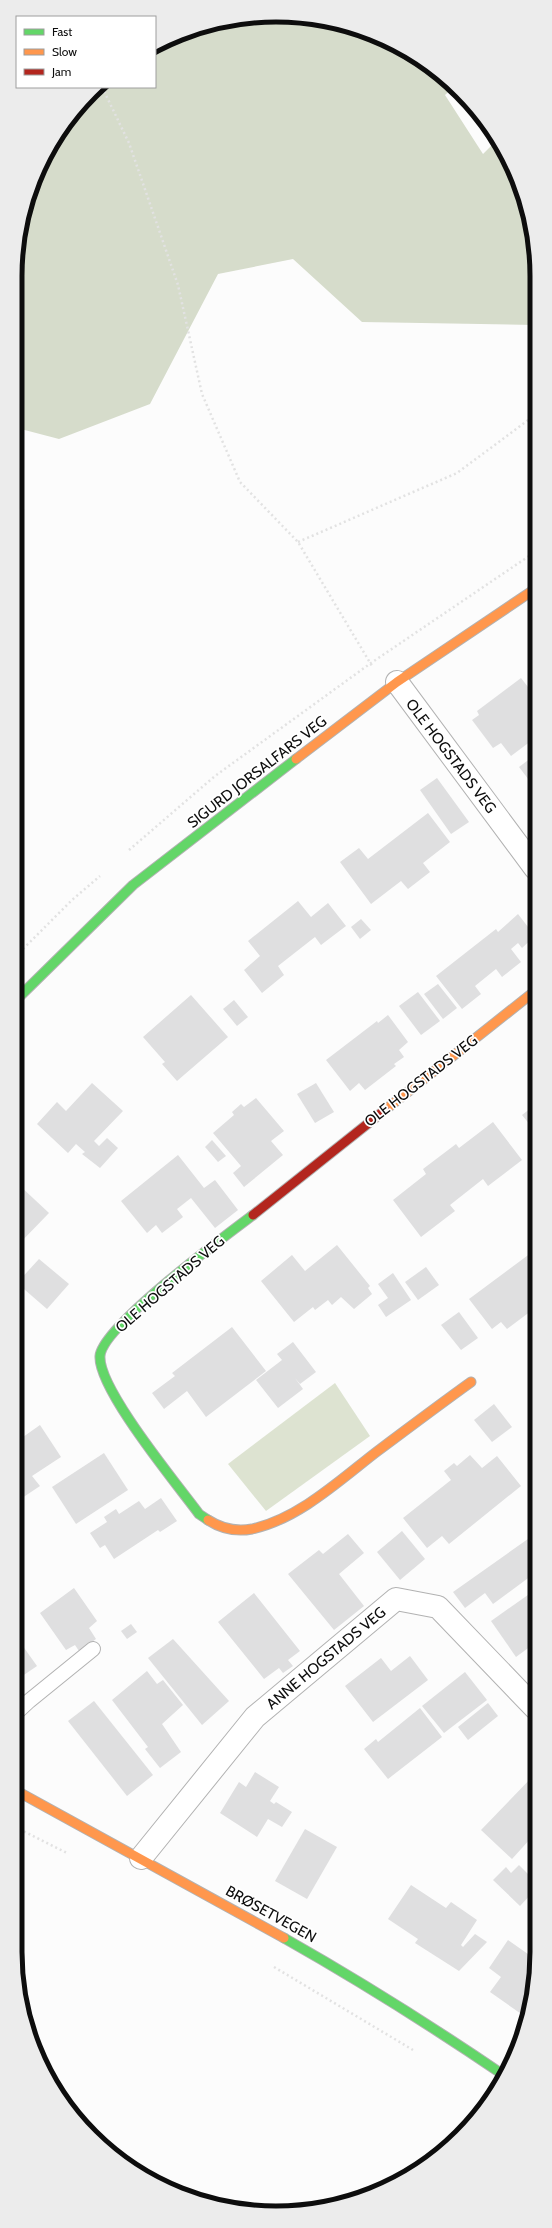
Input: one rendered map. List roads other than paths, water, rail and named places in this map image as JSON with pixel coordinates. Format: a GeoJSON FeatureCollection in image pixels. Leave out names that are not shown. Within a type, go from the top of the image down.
{"type":"FeatureCollection","features":[{"type":"Feature","properties":{"kind":"street","name":"SIGURD JORSALFARS VEG"},"geometry":{"type":"LineString","coordinates":[[22,994],[133,885],[389,688],[530,592]]}},
{"type":"Feature","properties":{"kind":"street","name":"OLE HOGSTADS VEG"},"geometry":{"type":"LineString","coordinates":[[389,688],[530,862]]}},
{"type":"Feature","properties":{"kind":"street","name":"OLE HOGSTADS VEG"},"geometry":{"type":"LineString","coordinates":[[471,1382],[330,1487],[272,1524],[251,1530],[234,1530],[216,1527],[199,1514],[120,1408],[106,1381],[101,1366],[100,1355],[104,1344],[118,1327],[173,1278],[530,995]]}},
{"type":"Feature","properties":{"kind":"street","name":"ANNE HOGSTADS VEG"},"geometry":{"type":"LineString","coordinates":[[141,1858],[256,1717],[396,1599],[438,1607],[530,1703]]}},
{"type":"Feature","properties":{"kind":"street","name":"BRØSETVEGEN"},"geometry":{"type":"LineString","coordinates":[[22,1794],[141,1858],[337,1968],[424,2021],[500,2072]]}},
{"type":"Feature","properties":{"kind":"lane"},"geometry":{"type":"LineString","coordinates":[[22,1707],[93,1649]]}}]}
